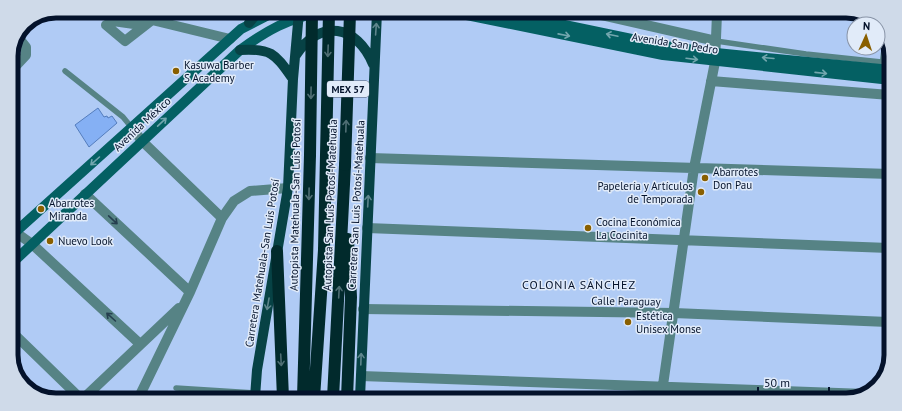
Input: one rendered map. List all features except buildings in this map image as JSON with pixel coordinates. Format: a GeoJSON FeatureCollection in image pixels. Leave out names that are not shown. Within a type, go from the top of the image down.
{"type":"FeatureCollection","features":[{"type":"Feature","properties":{"kind":"highway","name":"Autopista Matehuala-San Luis Potosí"},"geometry":{"type":"LineString","coordinates":[[303,393],[312,18]]}},
{"type":"Feature","properties":{"kind":"highway"},"geometry":{"type":"LineString","coordinates":[[314,393],[324,250],[329,18]]}},
{"type":"Feature","properties":{"kind":"highway","name":"Autopista San Luis Potosí-Matehuala"},"geometry":{"type":"LineString","coordinates":[[333,393],[345,165],[350,18]]}},
{"type":"Feature","properties":{"kind":"highway"},"geometry":{"type":"LineString","coordinates":[[345,165],[351,320],[347,393]]}},
{"type":"Feature","properties":{"kind":"highway"},"geometry":{"type":"LineString","coordinates":[[277,251],[283,393]]}},
{"type":"Feature","properties":{"kind":"main road"},"geometry":{"type":"LineString","coordinates":[[249,23],[253,18]]}},
{"type":"Feature","properties":{"kind":"main road","name":"Carretera Matehuala-San Luis Potosí"},"geometry":{"type":"LineString","coordinates":[[255,393],[288,188],[293,79],[299,18]]}},
{"type":"Feature","properties":{"kind":"main road","name":"Carretera San Luis Potosí-Matehuala"},"geometry":{"type":"LineString","coordinates":[[361,393],[363,309],[377,18]]}},
{"type":"Feature","properties":{"kind":"main road"},"geometry":{"type":"LineString","coordinates":[[295,57],[302,46],[312,37],[324,32],[337,31],[350,34],[361,42],[374,66]]}},
{"type":"Feature","properties":{"kind":"main road"},"geometry":{"type":"LineString","coordinates":[[240,50],[257,49],[270,53],[282,64],[293,79]]}},
{"type":"Feature","properties":{"kind":"street","name":"Avenida México"},"geometry":{"type":"LineString","coordinates":[[18,227],[132,128],[230,39],[249,23],[260,18]]}},
{"type":"Feature","properties":{"kind":"street","name":"Avenida México"},"geometry":{"type":"LineString","coordinates":[[18,257],[240,50],[271,29],[292,18]]}},
{"type":"Feature","properties":{"kind":"street","name":"Avenida San Pedro"},"geometry":{"type":"LineString","coordinates":[[506,18],[546,22]]}},
{"type":"Feature","properties":{"kind":"street","name":"Avenida San Pedro"},"geometry":{"type":"LineString","coordinates":[[529,18],[715,57],[884,80]]}},
{"type":"Feature","properties":{"kind":"street"},"geometry":{"type":"LineString","coordinates":[[615,18],[716,41]]}},
{"type":"Feature","properties":{"kind":"street"},"geometry":{"type":"LineString","coordinates":[[662,393],[694,168],[715,57],[717,18]]}},
{"type":"Feature","properties":{"kind":"street"},"geometry":{"type":"LineString","coordinates":[[152,20],[230,39]]}},
{"type":"Feature","properties":{"kind":"street"},"geometry":{"type":"LineString","coordinates":[[18,64],[26,55],[26,47],[21,41]]}},
{"type":"Feature","properties":{"kind":"street","name":"Avenida San Pedro"},"geometry":{"type":"LineString","coordinates":[[715,57],[806,58],[884,66]]}},
{"type":"Feature","properties":{"kind":"street"},"geometry":{"type":"LineString","coordinates":[[711,81],[884,95]]}},
{"type":"Feature","properties":{"kind":"street"},"geometry":{"type":"LineString","coordinates":[[132,128],[142,141],[222,218]]}},
{"type":"Feature","properties":{"kind":"street"},"geometry":{"type":"LineString","coordinates":[[370,158],[884,174]]}},
{"type":"Feature","properties":{"kind":"street"},"geometry":{"type":"LineString","coordinates":[[141,393],[190,292],[222,218],[234,201],[250,191],[288,188]]}},
{"type":"Feature","properties":{"kind":"street"},"geometry":{"type":"LineString","coordinates":[[85,194],[190,292]]}},
{"type":"Feature","properties":{"kind":"street"},"geometry":{"type":"LineString","coordinates":[[367,228],[884,248]]}},
{"type":"Feature","properties":{"kind":"street"},"geometry":{"type":"LineString","coordinates":[[18,236],[32,244],[140,344]]}},
{"type":"Feature","properties":{"kind":"street"},"geometry":{"type":"LineString","coordinates":[[89,393],[184,304]]}},
{"type":"Feature","properties":{"kind":"street","name":"Calle Paraguay"},"geometry":{"type":"LineString","coordinates":[[363,309],[674,313],[884,322]]}},
{"type":"Feature","properties":{"kind":"street"},"geometry":{"type":"LineString","coordinates":[[18,338],[76,393]]}},
{"type":"Feature","properties":{"kind":"street"},"geometry":{"type":"LineString","coordinates":[[361,376],[841,393]]}},
{"type":"Feature","properties":{"kind":"lane"},"geometry":{"type":"LineString","coordinates":[[716,41],[806,58]]}},
{"type":"Feature","properties":{"kind":"lane"},"geometry":{"type":"LineString","coordinates":[[65,71],[123,117],[132,128]]}},
{"type":"Feature","properties":{"kind":"lane"},"geometry":{"type":"LineString","coordinates":[[176,388],[232,393]]}},
{"type":"Feature","properties":{"kind":"place","name":"Kasuwa Barber S Academy"},"geometry":{"type":"Point","coordinates":[176,71]}},
{"type":"Feature","properties":{"kind":"place","name":"Abarrotes Don Pau"},"geometry":{"type":"Point","coordinates":[705,178]}},
{"type":"Feature","properties":{"kind":"place","name":"Papelería y Artículos de Temporada"},"geometry":{"type":"Point","coordinates":[701,192]}},
{"type":"Feature","properties":{"kind":"place","name":"Abarrotes Miranda"},"geometry":{"type":"Point","coordinates":[41,209]}},
{"type":"Feature","properties":{"kind":"place","name":"Cocina Económica La Cocinita"},"geometry":{"type":"Point","coordinates":[588,228]}},
{"type":"Feature","properties":{"kind":"place","name":"Nuevo Look"},"geometry":{"type":"Point","coordinates":[50,241]}},
{"type":"Feature","properties":{"kind":"place","name":"Estética Unisex Monse"},"geometry":{"type":"Point","coordinates":[628,322]}},
{"type":"Feature","properties":{"kind":"district","name":"COLONIA SÁNCHEZ"},"geometry":{"type":"Point","coordinates":[579,285]}}]}
